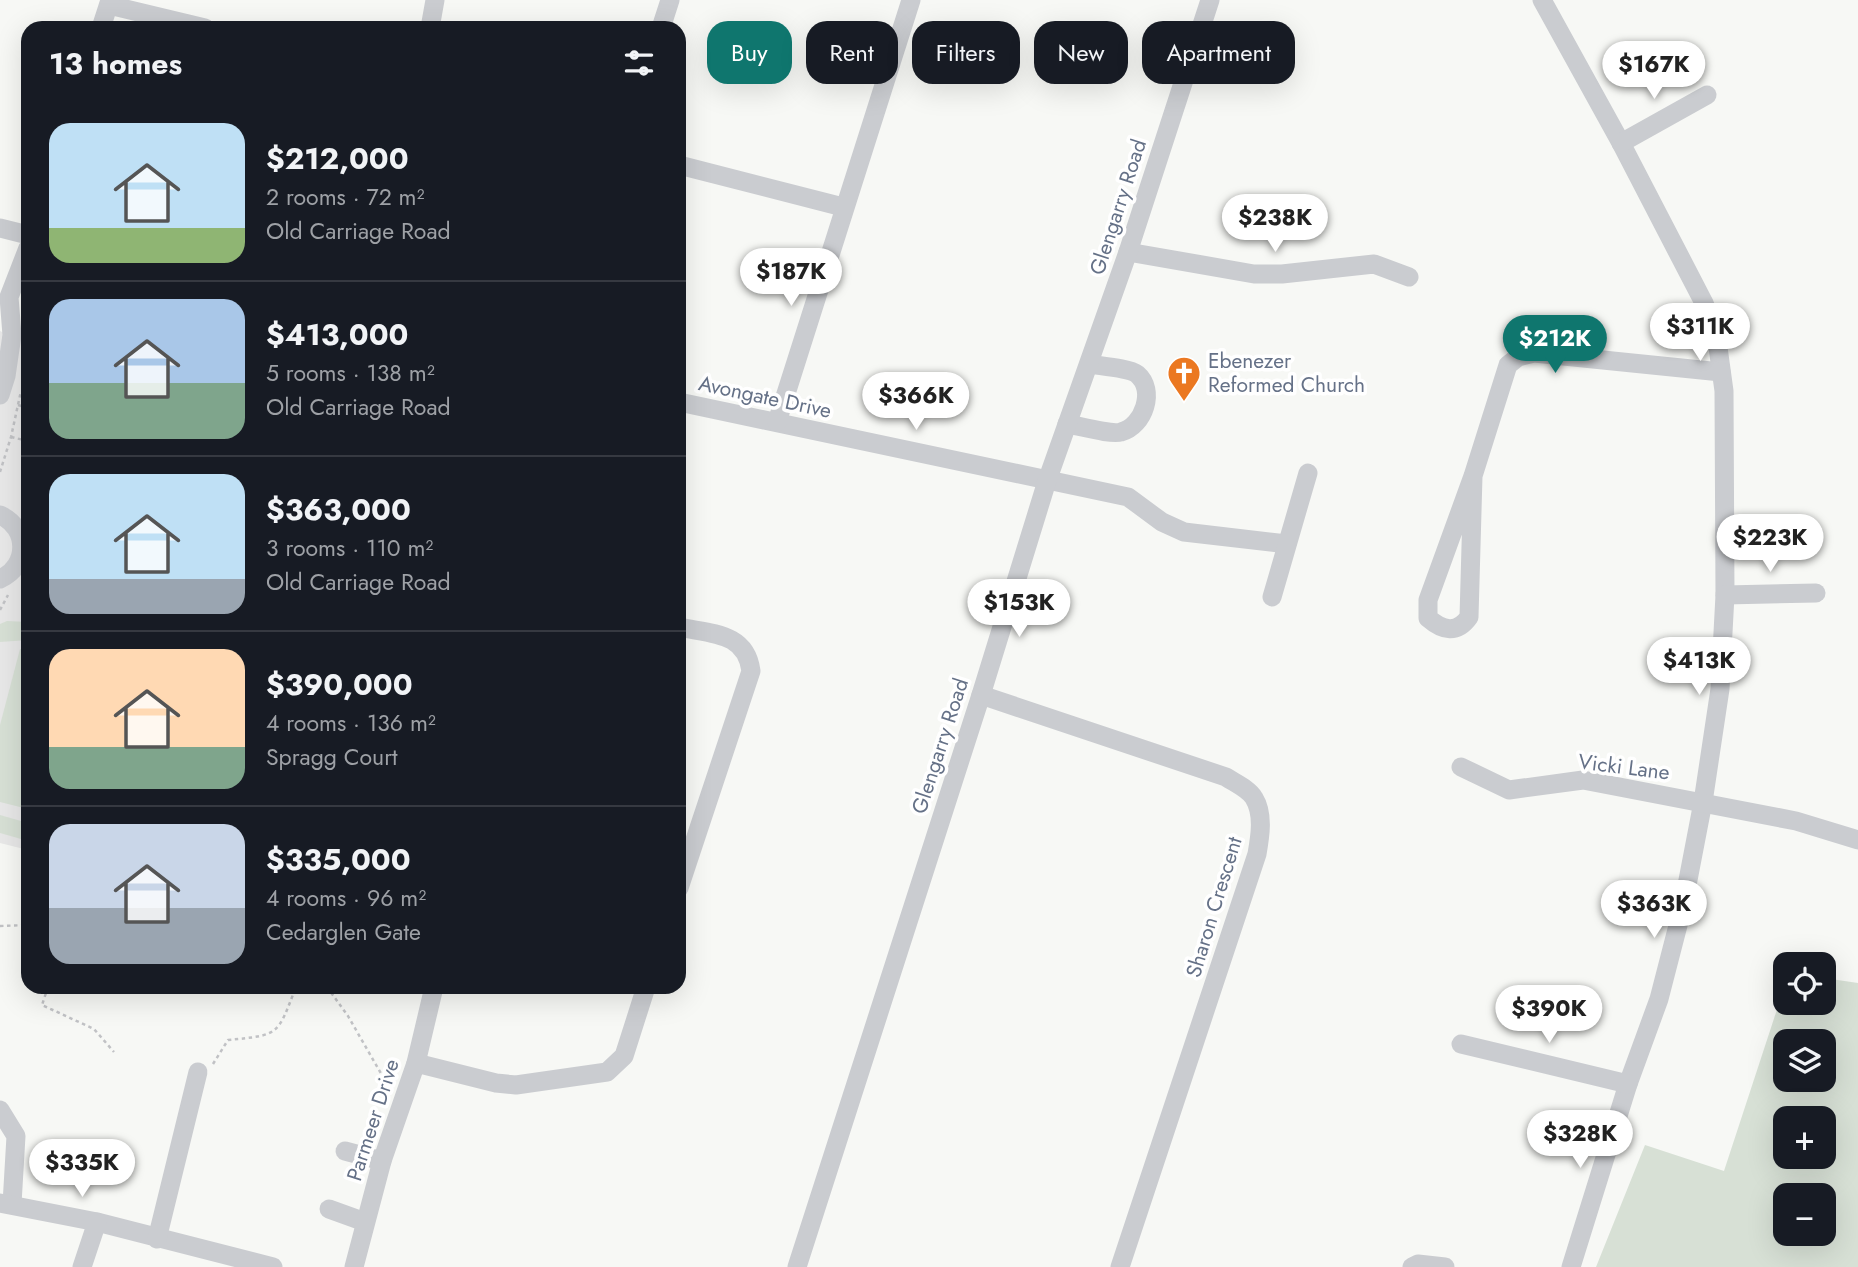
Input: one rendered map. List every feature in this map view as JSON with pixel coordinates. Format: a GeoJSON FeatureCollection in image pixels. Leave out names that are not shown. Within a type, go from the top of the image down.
{"type":"FeatureCollection","features":[{"type":"Feature","properties":{"kind":"street"},"geometry":{"type":"LineString","coordinates":[[431,21],[435,0]]}},
{"type":"Feature","properties":{"kind":"street"},"geometry":{"type":"LineString","coordinates":[[663,21],[670,0]]}},
{"type":"Feature","properties":{"kind":"street"},"geometry":{"type":"LineString","coordinates":[[777,422],[911,0]]}},
{"type":"Feature","properties":{"kind":"street","name":"Glengarry Road"},"geometry":{"type":"LineString","coordinates":[[797,1267],[1047,481],[1128,252],[1210,0]]}},
{"type":"Feature","properties":{"kind":"street"},"geometry":{"type":"LineString","coordinates":[[1542,0],[1621,142],[1704,303],[1717,340],[1724,391],[1725,595],[1720,689],[1703,802],[1683,906],[1659,999],[1628,1084],[1572,1267]]}},
{"type":"Feature","properties":{"kind":"street"},"geometry":{"type":"LineString","coordinates":[[104,21],[110,3],[178,21]]}},
{"type":"Feature","properties":{"kind":"street"},"geometry":{"type":"LineString","coordinates":[[1621,142],[1707,95]]}},
{"type":"Feature","properties":{"kind":"street"},"geometry":{"type":"LineString","coordinates":[[686,167],[844,207]]}},
{"type":"Feature","properties":{"kind":"street"},"geometry":{"type":"LineString","coordinates":[[0,228],[21,233]]}},
{"type":"Feature","properties":{"kind":"street"},"geometry":{"type":"LineString","coordinates":[[1128,252],[1254,274],[1282,274],[1374,264],[1409,277]]}},
{"type":"Feature","properties":{"kind":"street"},"geometry":{"type":"LineString","coordinates":[[0,395],[6,376],[12,335],[9,297],[21,266]]}},
{"type":"Feature","properties":{"kind":"street"},"geometry":{"type":"LineString","coordinates":[[1473,476],[1469,617],[1464,625],[1451,630],[1439,627],[1429,618],[1428,600],[1473,476],[1508,365],[1518,357],[1534,353],[1721,372]]}},
{"type":"Feature","properties":{"kind":"street"},"geometry":{"type":"LineString","coordinates":[[1067,424],[1120,433],[1134,426],[1146,405],[1145,384],[1135,373],[1088,364]]}},
{"type":"Feature","properties":{"kind":"street","name":"Avongate Drive"},"geometry":{"type":"LineString","coordinates":[[686,403],[1128,497],[1162,522],[1184,532],[1287,544]]}},
{"type":"Feature","properties":{"kind":"street"},"geometry":{"type":"LineString","coordinates":[[1272,597],[1308,473]]}},
{"type":"Feature","properties":{"kind":"street"},"geometry":{"type":"LineString","coordinates":[[0,514],[14,525],[21,542]]}},
{"type":"Feature","properties":{"kind":"street"},"geometry":{"type":"LineString","coordinates":[[5,585],[18,566],[21,550]]}},
{"type":"Feature","properties":{"kind":"street"},"geometry":{"type":"LineString","coordinates":[[1725,595],[1816,593]]}},
{"type":"Feature","properties":{"kind":"street"},"geometry":{"type":"LineString","coordinates":[[686,629],[733,639],[749,656],[751,671],[686,867]]}},
{"type":"Feature","properties":{"kind":"street","name":"Sharon Crescent"},"geometry":{"type":"LineString","coordinates":[[981,695],[1226,777],[1254,796],[1259,813],[1257,855],[1120,1267]]}},
{"type":"Feature","properties":{"kind":"street","name":"Vicki Lane"},"geometry":{"type":"LineString","coordinates":[[1461,767],[1509,790],[1583,780],[1796,821],[1858,840]]}},
{"type":"Feature","properties":{"kind":"street","name":"Parmeer Drive"},"geometry":{"type":"LineString","coordinates":[[354,1267],[382,1161],[416,1063],[432,994]]}},
{"type":"Feature","properties":{"kind":"street"},"geometry":{"type":"LineString","coordinates":[[416,1063],[496,1083],[516,1085],[607,1072],[624,1056],[644,994]]}},
{"type":"Feature","properties":{"kind":"street"},"geometry":{"type":"LineString","coordinates":[[1461,1044],[1628,1084]]}},
{"type":"Feature","properties":{"kind":"street"},"geometry":{"type":"LineString","coordinates":[[156,1239],[204,1070]]}},
{"type":"Feature","properties":{"kind":"street"},"geometry":{"type":"LineString","coordinates":[[2,1117],[16,1136],[6,1203],[96,1223],[246,1263],[274,1267]]}},
{"type":"Feature","properties":{"kind":"street"},"geometry":{"type":"LineString","coordinates":[[345,1151],[382,1161]]}},
{"type":"Feature","properties":{"kind":"street"},"geometry":{"type":"LineString","coordinates":[[329,1209],[365,1222]]}},
{"type":"Feature","properties":{"kind":"street"},"geometry":{"type":"LineString","coordinates":[[82,1267],[96,1223]]}},
{"type":"Feature","properties":{"kind":"street"},"geometry":{"type":"LineString","coordinates":[[1412,1267],[1418,1264],[1445,1267]]}},
{"type":"Feature","properties":{"kind":"path"},"geometry":{"type":"LineString","coordinates":[[0,472],[21,393]]}},
{"type":"Feature","properties":{"kind":"path"},"geometry":{"type":"LineString","coordinates":[[11,437],[21,439]]}},
{"type":"Feature","properties":{"kind":"path"},"geometry":{"type":"LineString","coordinates":[[0,611],[5,585]]}},
{"type":"Feature","properties":{"kind":"path"},"geometry":{"type":"LineString","coordinates":[[0,926],[21,925]]}},
{"type":"Feature","properties":{"kind":"path"},"geometry":{"type":"LineString","coordinates":[[46,994],[42,1005],[94,1029],[114,1052]]}},
{"type":"Feature","properties":{"kind":"path"},"geometry":{"type":"LineString","coordinates":[[204,1070],[228,1040],[268,1035],[280,1027],[293,994]]}},
{"type":"Feature","properties":{"kind":"path"},"geometry":{"type":"LineString","coordinates":[[332,994],[348,1016],[387,1084],[405,1094]]}},
{"type":"Feature","properties":{"kind":"shaded area"},"geometry":{"type":"Polygon","coordinates":[[[0,331],[6,334],[21,334],[21,848],[0,843],[0,331]]]}},
{"type":"Feature","properties":{"kind":"shaded area"},"geometry":{"type":"Polygon","coordinates":[[[7,621],[21,622],[21,640],[0,642],[0,624],[7,621]]]}},
{"type":"Feature","properties":{"kind":"shaded area"},"geometry":{"type":"Polygon","coordinates":[[[21,649],[21,807],[0,802],[0,725],[21,649]]]}},
{"type":"Feature","properties":{"kind":"shaded area"},"geometry":{"type":"Polygon","coordinates":[[[0,815],[21,821],[21,839],[0,833],[0,815]]]}},
{"type":"Feature","properties":{"kind":"shaded area"},"geometry":{"type":"Polygon","coordinates":[[[1836,980],[1858,983],[1858,1267],[1596,1267],[1645,1145],[1724,1171],[1775,1015],[1836,1015],[1836,980]]]}},
{"type":"Feature","properties":{"kind":"place","name":"Ebenezer Reformed Church"},"geometry":{"type":"Point","coordinates":[1184,403]}}]}
